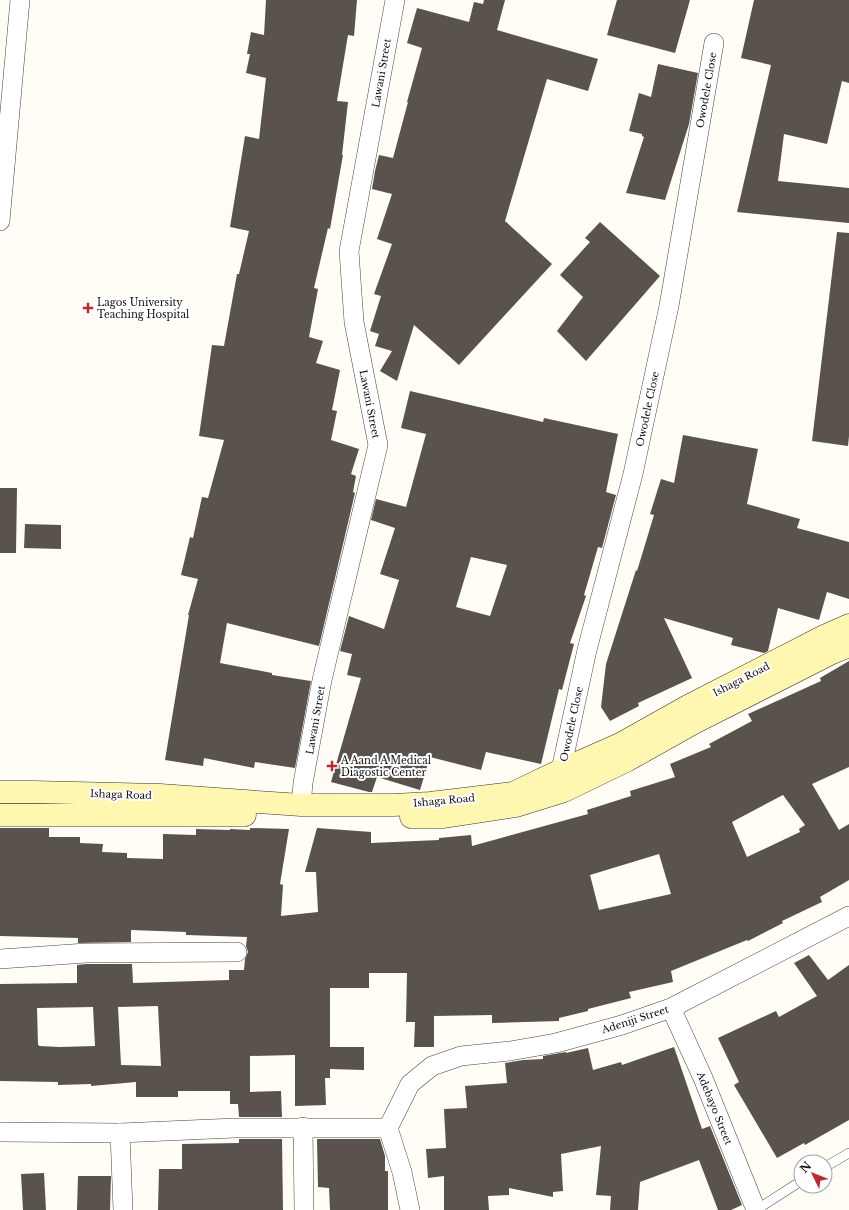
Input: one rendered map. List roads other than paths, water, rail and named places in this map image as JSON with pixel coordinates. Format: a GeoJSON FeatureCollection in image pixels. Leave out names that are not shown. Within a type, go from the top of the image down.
{"type":"FeatureCollection","features":[{"type":"Feature","properties":{"kind":"main road","name":"Ishaga Road"},"geometry":{"type":"LineString","coordinates":[[0,792],[160,795],[301,805],[394,805],[430,803],[513,793],[620,744],[686,707],[824,636],[849,625]]}},
{"type":"Feature","properties":{"kind":"main road","name":"Ishaga Road"},"geometry":{"type":"LineString","coordinates":[[0,815],[159,814],[444,817],[516,806],[564,791],[628,760],[694,724],[832,653],[849,646]]}},
{"type":"Feature","properties":{"kind":"street"},"geometry":{"type":"LineString","coordinates":[[0,221],[20,0]]}},
{"type":"Feature","properties":{"kind":"street","name":"Lawani Street"},"geometry":{"type":"LineString","coordinates":[[301,805],[322,680],[378,445],[354,322],[349,251],[395,0]]}},
{"type":"Feature","properties":{"kind":"street","name":"Owodele Close"},"geometry":{"type":"LineString","coordinates":[[561,770],[587,650],[633,474],[669,306],[714,43]]}},
{"type":"Feature","properties":{"kind":"street","name":"Adeniji Street"},"geometry":{"type":"LineString","coordinates":[[388,1128],[410,1084],[432,1066],[461,1056],[510,1051],[556,1043],[622,1025],[671,1008],[849,916]]}},
{"type":"Feature","properties":{"kind":"street"},"geometry":{"type":"LineString","coordinates":[[0,959],[86,953],[237,952]]}},
{"type":"Feature","properties":{"kind":"street","name":"Adebayo Street"},"geometry":{"type":"LineString","coordinates":[[671,1008],[703,1078],[756,1210]]}},
{"type":"Feature","properties":{"kind":"street"},"geometry":{"type":"LineString","coordinates":[[303,1127],[304,1210]]}},
{"type":"Feature","properties":{"kind":"street"},"geometry":{"type":"LineString","coordinates":[[0,1132],[120,1133],[235,1128],[388,1128],[402,1172],[410,1210]]}},
{"type":"Feature","properties":{"kind":"street"},"geometry":{"type":"LineString","coordinates":[[120,1133],[123,1210]]}},
{"type":"Feature","properties":{"kind":"lane"},"geometry":{"type":"LineString","coordinates":[[833,1162],[849,1153]]}},
{"type":"Feature","properties":{"kind":"lane"},"geometry":{"type":"LineString","coordinates":[[756,1210],[793,1186]]}},
{"type":"Feature","properties":{"kind":"place","name":"Lagos University Teaching Hospital"},"geometry":{"type":"Point","coordinates":[88,308]}},
{"type":"Feature","properties":{"kind":"place","name":"A Aand A Medical Diagostic Center"},"geometry":{"type":"Point","coordinates":[332,766]}}]}
